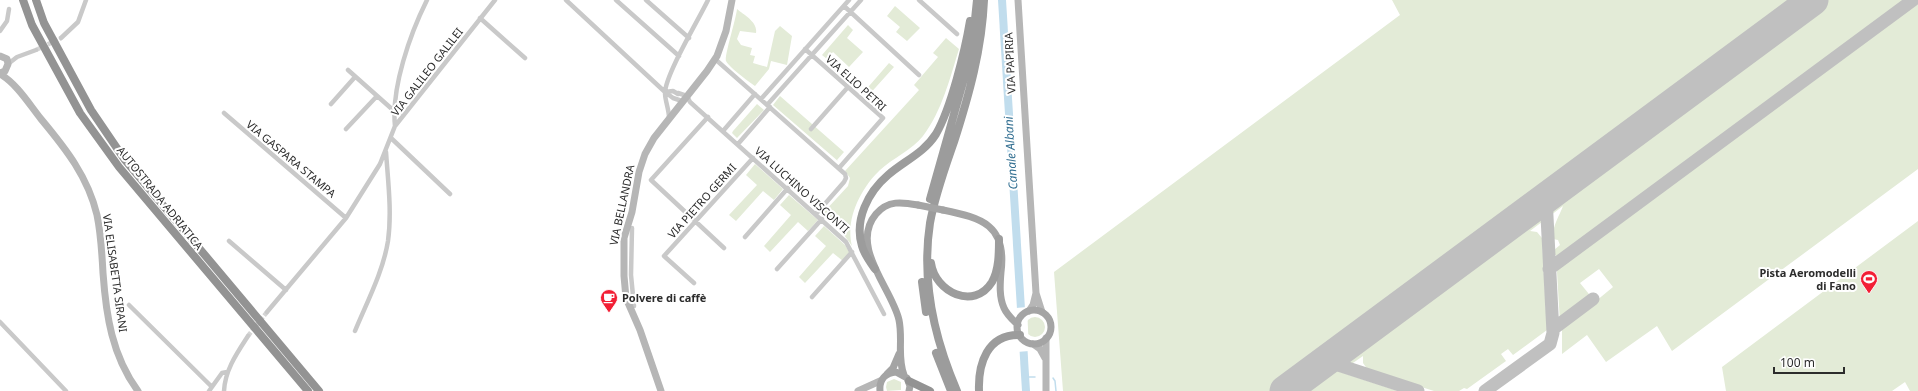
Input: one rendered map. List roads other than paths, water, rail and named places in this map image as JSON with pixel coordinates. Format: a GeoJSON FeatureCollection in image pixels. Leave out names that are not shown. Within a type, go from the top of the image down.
{"type":"FeatureCollection","features":[{"type":"Feature","properties":{"kind":"highway","name":"AUTOSTRADA ADRIATICA"},"geometry":{"type":"LineString","coordinates":[[23,0],[32,25],[80,113],[119,167],[308,391]]}},
{"type":"Feature","properties":{"kind":"highway","name":"AUTOSTRADA ADRIATICA"},"geometry":{"type":"LineString","coordinates":[[36,0],[44,23],[91,110],[125,160],[319,391]]}},
{"type":"Feature","properties":{"kind":"highway"},"geometry":{"type":"LineString","coordinates":[[875,269],[864,251],[861,241],[860,224],[863,210],[870,196],[880,183],[925,148],[940,126],[965,47],[973,0]]}},
{"type":"Feature","properties":{"kind":"highway"},"geometry":{"type":"LineString","coordinates":[[951,391],[935,351],[928,321],[922,284],[923,242],[933,188],[969,61],[977,0]]}},
{"type":"Feature","properties":{"kind":"highway"},"geometry":{"type":"LineString","coordinates":[[957,391],[940,349],[934,324],[928,280],[928,242],[936,196],[966,102],[977,59],[982,30],[984,0]]}},
{"type":"Feature","properties":{"kind":"highway"},"geometry":{"type":"LineString","coordinates":[[928,242],[933,272],[940,284],[953,294],[970,296],[982,292],[992,282],[998,264],[1000,239]]}},
{"type":"Feature","properties":{"kind":"highway"},"geometry":{"type":"LineString","coordinates":[[979,391],[981,366],[987,352],[1002,338],[1020,335]]}},
{"type":"Feature","properties":{"kind":"highway"},"geometry":{"type":"LineString","coordinates":[[906,378],[930,391]]}},
{"type":"Feature","properties":{"kind":"main road","name":"VIA BELLANDRA"},"geometry":{"type":"LineString","coordinates":[[661,391],[639,326],[627,301],[627,270],[624,238],[633,208],[640,166],[648,148],[684,98],[715,59],[725,35],[732,0]]}},
{"type":"Feature","properties":{"kind":"main road","name":"VIA PAPIRIA"},"geometry":{"type":"LineString","coordinates":[[1018,0],[1036,293],[1042,312],[1049,319],[1051,325],[1051,330],[1046,338],[1046,391]]}},
{"type":"Feature","properties":{"kind":"main road"},"geometry":{"type":"LineString","coordinates":[[0,74],[5,62]]}},
{"type":"Feature","properties":{"kind":"main road","name":"VIA ELISABETTA SIRANI"},"geometry":{"type":"LineString","coordinates":[[5,62],[11,82]]}},
{"type":"Feature","properties":{"kind":"main road","name":"VIA ELISABETTA SIRANI"},"geometry":{"type":"LineString","coordinates":[[0,74],[11,82],[74,160],[90,191],[97,217],[106,311],[111,334],[125,371],[138,391]]}},
{"type":"Feature","properties":{"kind":"main road"},"geometry":{"type":"LineString","coordinates":[[909,391],[900,352],[900,332],[897,314],[875,269],[868,240],[870,226],[874,217],[881,209],[893,203],[900,202],[943,210],[978,219],[991,227],[1000,239],[1002,255],[1000,292],[1005,310],[1018,326],[1020,335],[1027,342],[1033,344],[1040,350],[1046,360]]}},
{"type":"Feature","properties":{"kind":"main road","name":"VIA PAPIRIA"},"geometry":{"type":"LineString","coordinates":[[1029,311],[1033,305],[1036,293]]}},
{"type":"Feature","properties":{"kind":"main road"},"geometry":{"type":"LineString","coordinates":[[1005,310],[1014,315],[1021,316],[1029,311],[1042,312]]}},
{"type":"Feature","properties":{"kind":"main road"},"geometry":{"type":"LineString","coordinates":[[1018,326],[1021,316]]}},
{"type":"Feature","properties":{"kind":"main road"},"geometry":{"type":"LineString","coordinates":[[1033,344],[1042,342],[1046,338]]}},
{"type":"Feature","properties":{"kind":"main road"},"geometry":{"type":"LineString","coordinates":[[858,391],[880,382],[893,368],[900,352]]}},
{"type":"Feature","properties":{"kind":"main road"},"geometry":{"type":"LineString","coordinates":[[887,374],[896,372],[906,378]]}},
{"type":"Feature","properties":{"kind":"main road"},"geometry":{"type":"LineString","coordinates":[[880,382],[880,391]]}},
{"type":"Feature","properties":{"kind":"street"},"geometry":{"type":"LineString","coordinates":[[61,38],[78,22],[86,0]]}},
{"type":"Feature","properties":{"kind":"street"},"geometry":{"type":"LineString","coordinates":[[395,126],[395,93],[414,30],[427,0]]}},
{"type":"Feature","properties":{"kind":"street","name":"VIA GALILEO GALILEI"},"geometry":{"type":"LineString","coordinates":[[267,312],[346,218],[380,164],[395,126],[495,0]]}},
{"type":"Feature","properties":{"kind":"street"},"geometry":{"type":"LineString","coordinates":[[566,0],[665,92],[673,98],[684,98]]}},
{"type":"Feature","properties":{"kind":"street"},"geometry":{"type":"LineString","coordinates":[[616,0],[679,56]]}},
{"type":"Feature","properties":{"kind":"street"},"geometry":{"type":"LineString","coordinates":[[646,0],[689,38]]}},
{"type":"Feature","properties":{"kind":"street"},"geometry":{"type":"LineString","coordinates":[[761,99],[849,0]]}},
{"type":"Feature","properties":{"kind":"street"},"geometry":{"type":"LineString","coordinates":[[738,144],[768,106],[861,0]]}},
{"type":"Feature","properties":{"kind":"street"},"geometry":{"type":"LineString","coordinates":[[919,0],[957,34]]}},
{"type":"Feature","properties":{"kind":"street"},"geometry":{"type":"LineString","coordinates":[[669,118],[665,92],[679,56],[706,1]]}},
{"type":"Feature","properties":{"kind":"street"},"geometry":{"type":"LineString","coordinates":[[844,6],[919,75]]}},
{"type":"Feature","properties":{"kind":"street"},"geometry":{"type":"LineString","coordinates":[[0,31],[7,20],[9,9]]}},
{"type":"Feature","properties":{"kind":"street"},"geometry":{"type":"LineString","coordinates":[[480,18],[525,58]]}},
{"type":"Feature","properties":{"kind":"street","name":"VIA ELIO PETRI"},"geometry":{"type":"LineString","coordinates":[[805,49],[883,118],[839,168]]}},
{"type":"Feature","properties":{"kind":"street"},"geometry":{"type":"LineString","coordinates":[[5,62],[36,50]]}},
{"type":"Feature","properties":{"kind":"street"},"geometry":{"type":"LineString","coordinates":[[715,59],[845,174],[846,178],[844,182],[816,214]]}},
{"type":"Feature","properties":{"kind":"street"},"geometry":{"type":"LineString","coordinates":[[348,70],[394,110]]}},
{"type":"Feature","properties":{"kind":"street"},"geometry":{"type":"LineString","coordinates":[[332,104],[355,76]]}},
{"type":"Feature","properties":{"kind":"street"},"geometry":{"type":"LineString","coordinates":[[811,129],[848,87]]}},
{"type":"Feature","properties":{"kind":"street"},"geometry":{"type":"LineString","coordinates":[[665,92],[671,91],[678,93],[684,98]]}},
{"type":"Feature","properties":{"kind":"street"},"geometry":{"type":"LineString","coordinates":[[723,131],[755,94]]}},
{"type":"Feature","properties":{"kind":"street"},"geometry":{"type":"LineString","coordinates":[[346,128],[377,96]]}},
{"type":"Feature","properties":{"kind":"street","name":"VIA LUCHINO VISCONTI"},"geometry":{"type":"LineString","coordinates":[[684,98],[708,117],[788,188],[846,242],[884,314]]}},
{"type":"Feature","properties":{"kind":"street","name":"VIA GASPARA STAMPA"},"geometry":{"type":"LineString","coordinates":[[224,113],[346,218]]}},
{"type":"Feature","properties":{"kind":"street"},"geometry":{"type":"LineString","coordinates":[[708,117],[651,180],[724,248]]}},
{"type":"Feature","properties":{"kind":"street"},"geometry":{"type":"LineString","coordinates":[[391,138],[450,194]]}},
{"type":"Feature","properties":{"kind":"street"},"geometry":{"type":"LineString","coordinates":[[355,331],[377,276],[387,242],[388,193],[386,150]]}},
{"type":"Feature","properties":{"kind":"street","name":"VIA PIETRO GERMI"},"geometry":{"type":"LineString","coordinates":[[694,283],[664,256],[753,158]]}},
{"type":"Feature","properties":{"kind":"street"},"geometry":{"type":"LineString","coordinates":[[745,237],[788,188]]}},
{"type":"Feature","properties":{"kind":"street"},"geometry":{"type":"LineString","coordinates":[[778,269],[822,219]]}},
{"type":"Feature","properties":{"kind":"street","name":"VIA BELLANDRA"},"geometry":{"type":"LineString","coordinates":[[632,228],[627,270],[634,306]]}},
{"type":"Feature","properties":{"kind":"street"},"geometry":{"type":"LineString","coordinates":[[229,241],[286,290]]}},
{"type":"Feature","properties":{"kind":"street"},"geometry":{"type":"LineString","coordinates":[[812,297],[852,252]]}},
{"type":"Feature","properties":{"kind":"street"},"geometry":{"type":"LineString","coordinates":[[129,305],[210,389],[222,373],[227,372]]}},
{"type":"Feature","properties":{"kind":"street"},"geometry":{"type":"LineString","coordinates":[[0,322],[66,391]]}},
{"type":"Feature","properties":{"kind":"street"},"geometry":{"type":"LineString","coordinates":[[224,391],[227,372],[232,361],[248,336]]}},
{"type":"Feature","properties":{"kind":"water","name":"Canale Albani"},"geometry":{"type":"Polygon","coordinates":[[[998,0],[1006,0],[1030,391],[1022,391],[998,0]]]}},
{"type":"Feature","properties":{"kind":"waterway"},"geometry":{"type":"LineString","coordinates":[[1029,377],[1035,377]]}},
{"type":"Feature","properties":{"kind":"waterway"},"geometry":{"type":"LineString","coordinates":[[1053,378],[1055,381],[1056,391]]}},
{"type":"Feature","properties":{"kind":"tunnel"},"geometry":{"type":"LineString","coordinates":[[36,50],[61,38]]}},
{"type":"Feature","properties":{"kind":"tunnel"},"geometry":{"type":"LineString","coordinates":[[248,336],[267,312]]}},
{"type":"Feature","properties":{"kind":"place","name":"Pista Aeromodelli di Fano"},"geometry":{"type":"Point","coordinates":[1869,294]}},
{"type":"Feature","properties":{"kind":"place","name":"Polvere di caffè"},"geometry":{"type":"Point","coordinates":[609,313]}}]}
